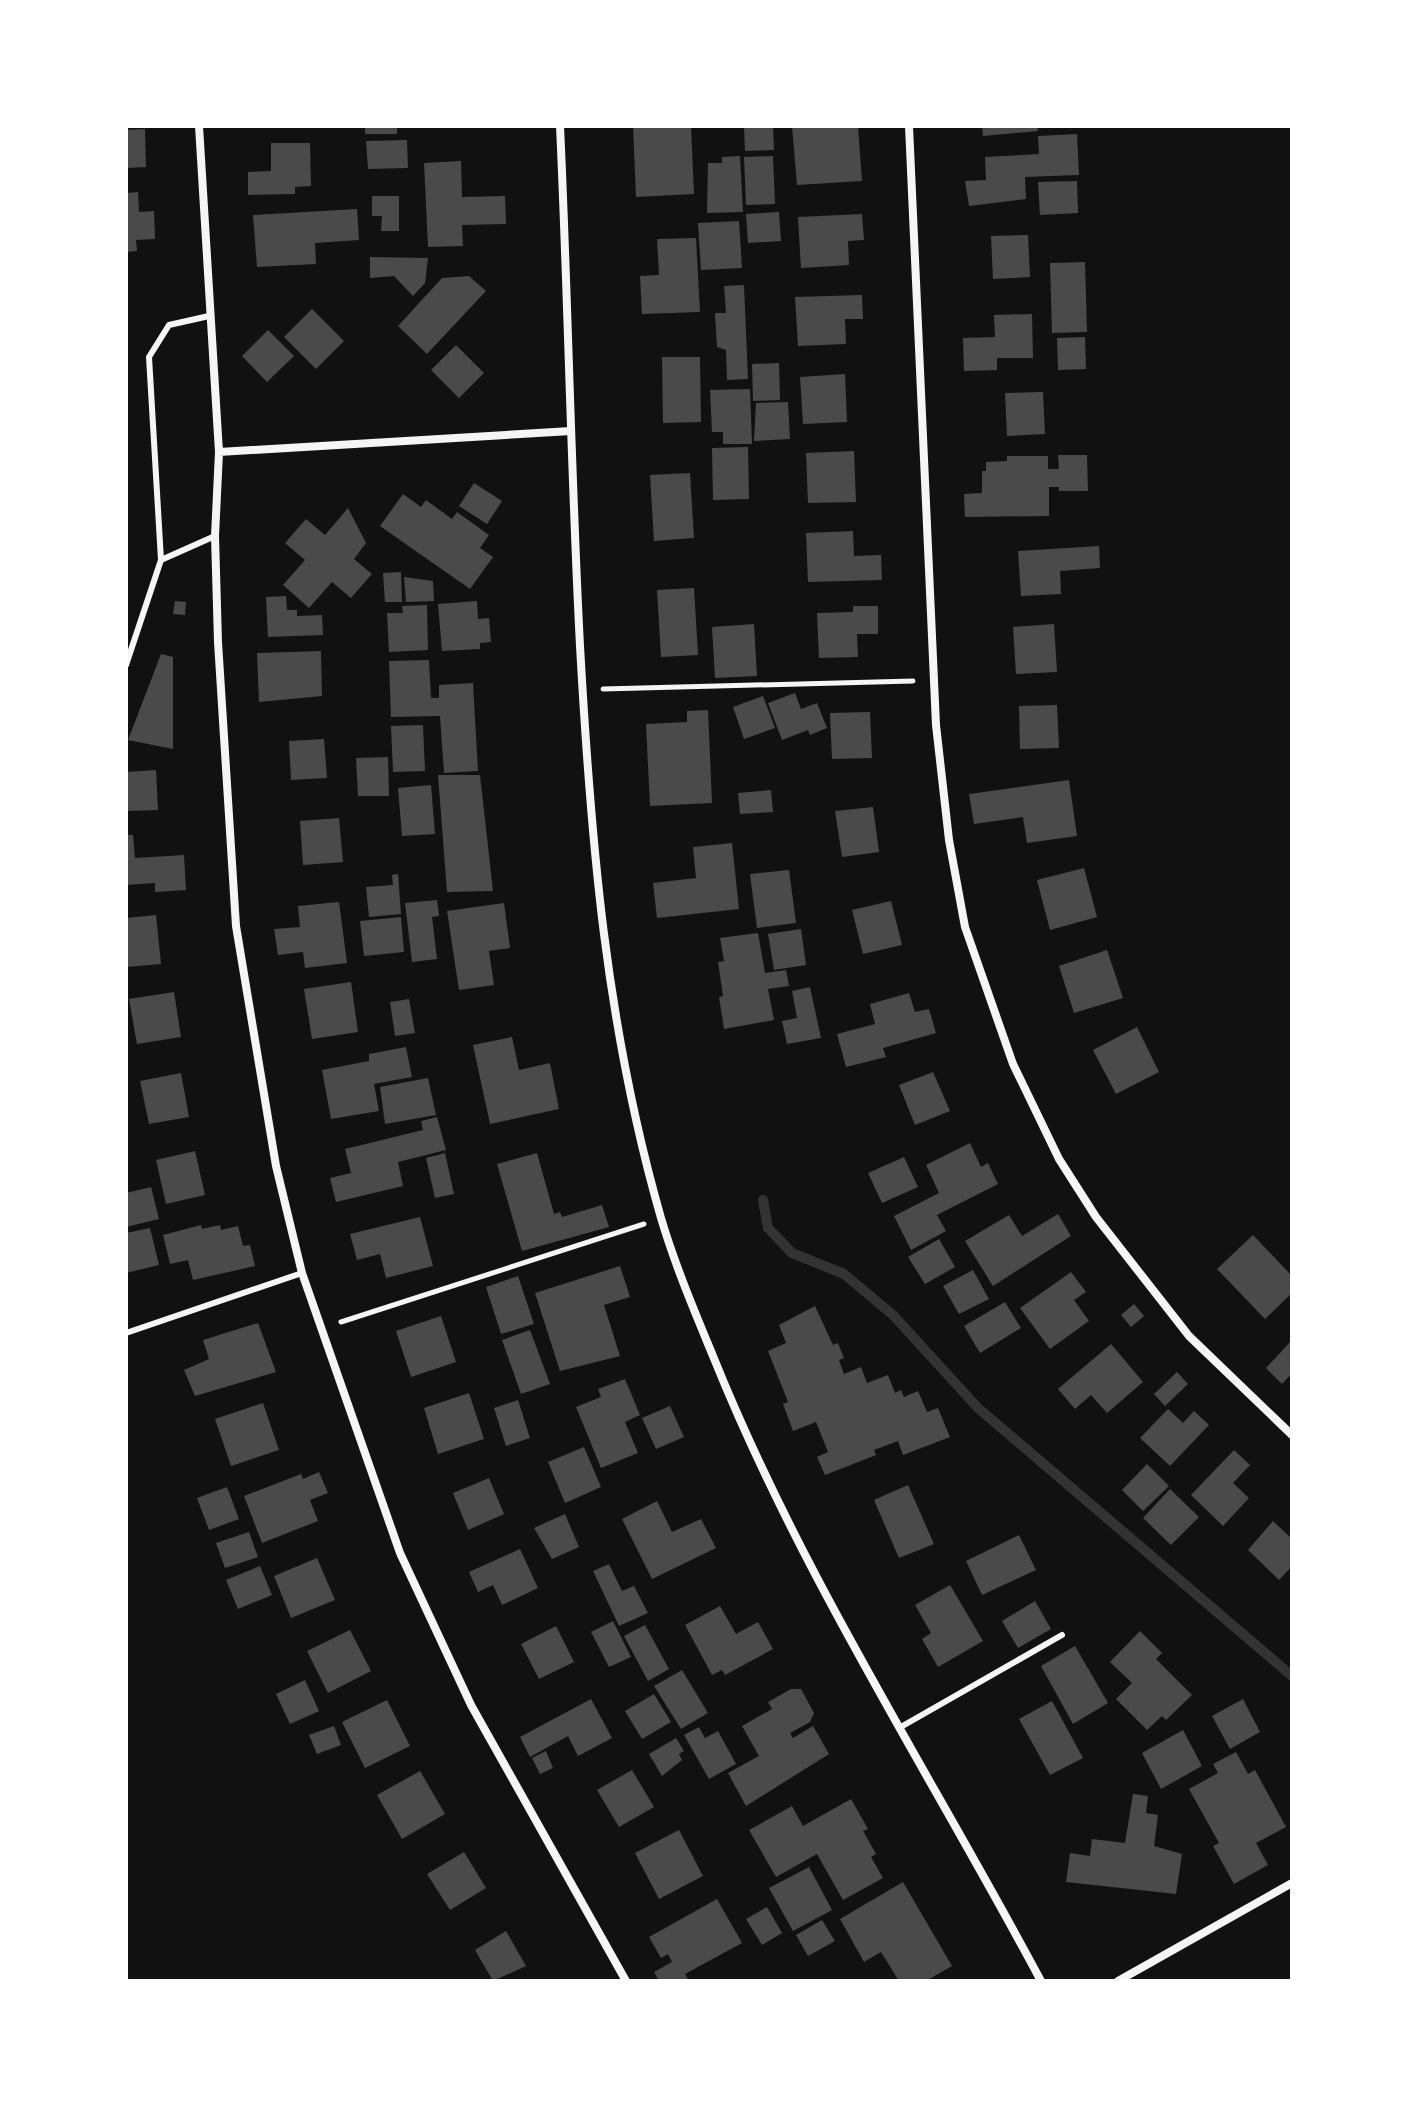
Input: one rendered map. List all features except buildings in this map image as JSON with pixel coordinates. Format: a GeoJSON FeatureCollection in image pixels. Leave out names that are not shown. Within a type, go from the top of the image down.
{"type":"FeatureCollection","features":[{"type":"Feature","properties":{"kind":"street"},"geometry":{"type":"LineString","coordinates":[[199,126],[219,452],[215,536],[236,926],[276,1166],[302,1273],[400,1553],[471,1705],[626,1981]]}},
{"type":"Feature","properties":{"kind":"street"},"geometry":{"type":"LineString","coordinates":[[560,126],[583,689],[599,911],[612,999],[661,1218],[739,1421],[784,1520],[830,1608],[1041,1981]]}},
{"type":"Feature","properties":{"kind":"street"},"geometry":{"type":"LineString","coordinates":[[909,126],[936,725],[949,840],[965,927],[1013,1064],[1059,1159],[1096,1217],[1189,1336],[1292,1435]]}},
{"type":"Feature","properties":{"kind":"street"},"geometry":{"type":"LineString","coordinates":[[219,452],[571,431]]}},
{"type":"Feature","properties":{"kind":"street"},"geometry":{"type":"LineString","coordinates":[[1118,1981],[1292,1883]]}},
{"type":"Feature","properties":{"kind":"lane"},"geometry":{"type":"LineString","coordinates":[[126,665],[161,560],[149,357],[169,325],[209,316]]}},
{"type":"Feature","properties":{"kind":"lane"},"geometry":{"type":"LineString","coordinates":[[161,560],[215,536]]}},
{"type":"Feature","properties":{"kind":"lane"},"geometry":{"type":"LineString","coordinates":[[126,1333],[302,1273]]}},
{"type":"Feature","properties":{"kind":"lane"},"geometry":{"type":"LineString","coordinates":[[899,1728],[1062,1635]]}},
{"type":"Feature","properties":{"kind":"path"},"geometry":{"type":"LineString","coordinates":[[583,689],[902,681]]}},
{"type":"Feature","properties":{"kind":"path"},"geometry":{"type":"LineString","coordinates":[[321,1328],[661,1218]]}},
{"type":"Feature","properties":{"kind":"waterway"},"geometry":{"type":"LineString","coordinates":[[763,1200],[768,1228],[792,1253],[844,1274],[893,1315],[978,1408],[1292,1676]]}}]}
